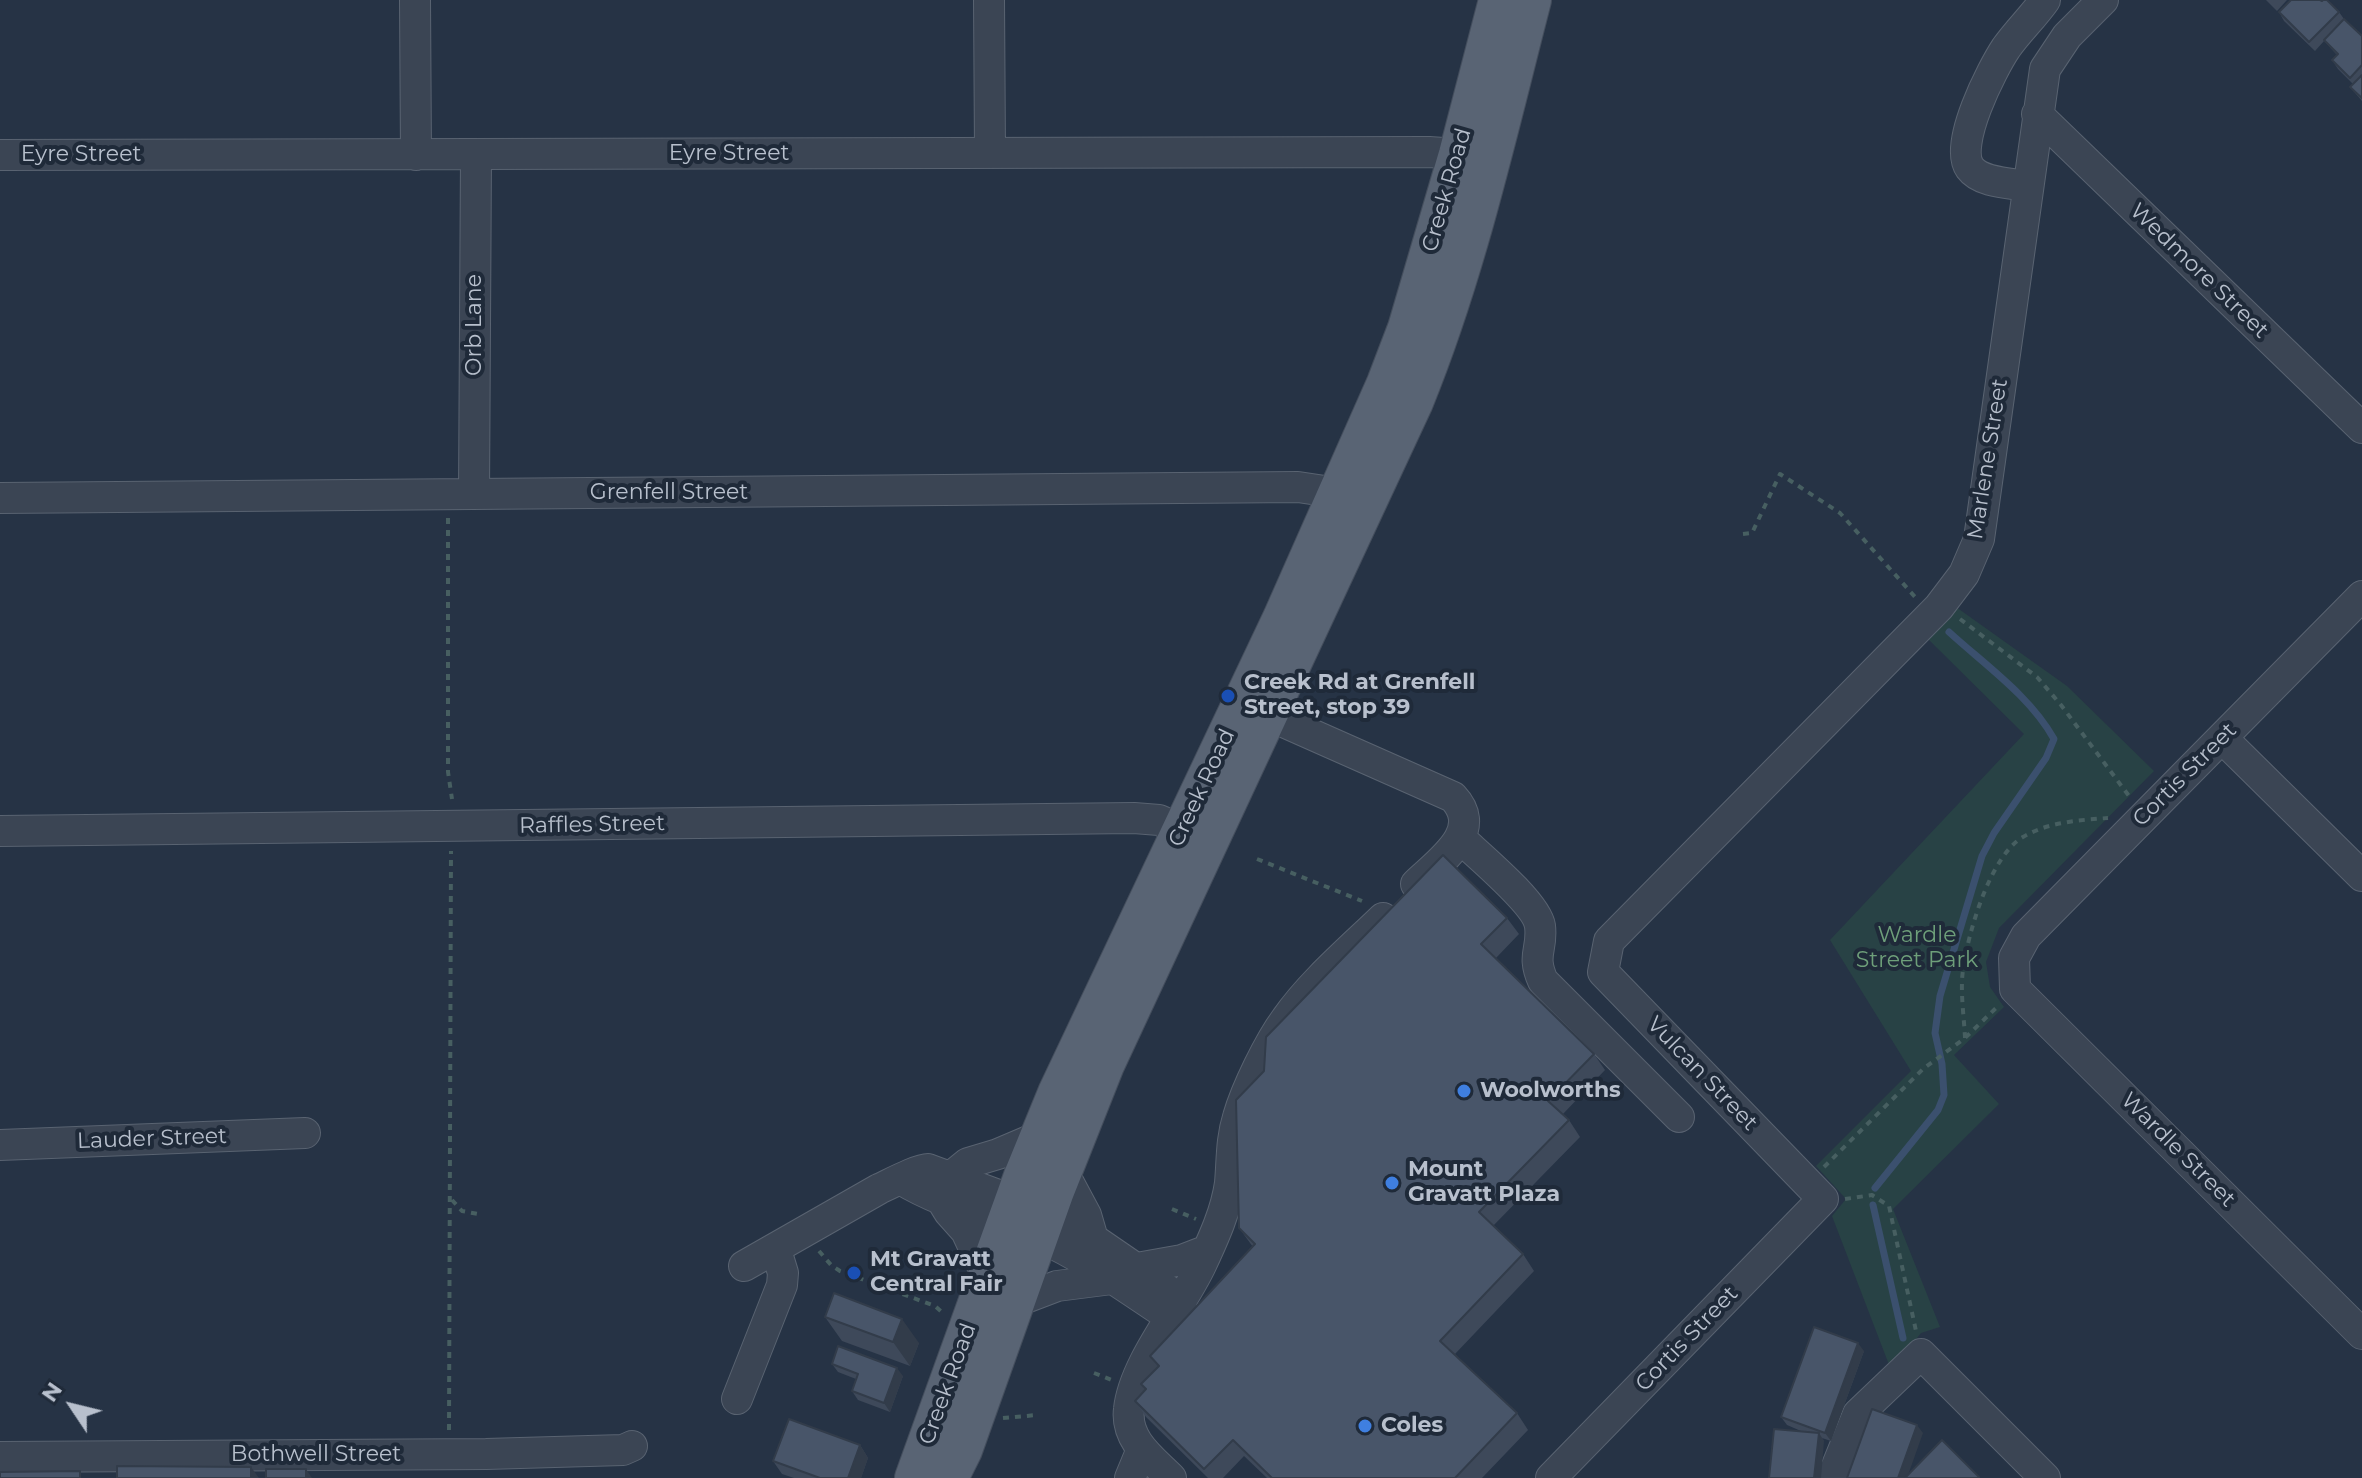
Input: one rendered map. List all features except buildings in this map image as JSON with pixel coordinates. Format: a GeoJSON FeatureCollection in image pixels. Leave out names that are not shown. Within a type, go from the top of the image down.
{"type":"FeatureCollection","features":[{"type":"Feature","properties":{"kind":"main road","name":"Creek Road"},"geometry":{"type":"LineString","coordinates":[[949,1478],[963,1450],[1015,1302],[1038,1137],[1282,618],[1386,383],[1407,328],[1458,154],[1498,0]]}},
{"type":"Feature","properties":{"kind":"main road","name":"Creek Road"},"geometry":{"type":"LineString","coordinates":[[914,1478],[987,1276],[1026,1218],[1063,1172],[1105,1065],[1414,402],[1445,322],[1532,0]]}},
{"type":"Feature","properties":{"kind":"street"},"geometry":{"type":"LineString","coordinates":[[415,0],[416,155]]}},
{"type":"Feature","properties":{"kind":"street"},"geometry":{"type":"LineString","coordinates":[[989,0],[990,152]]}},
{"type":"Feature","properties":{"kind":"street"},"geometry":{"type":"LineString","coordinates":[[2027,186],[1983,178],[1969,167],[1964,152],[1983,89],[2006,48],[2045,0]]}},
{"type":"Feature","properties":{"kind":"street","name":"Marlene Street"},"geometry":{"type":"LineString","coordinates":[[1609,941],[1939,607],[1964,574],[1979,539],[2045,69],[2067,36],[2103,0]]}},
{"type":"Feature","properties":{"kind":"street","name":"Wedmore Street"},"geometry":{"type":"LineString","coordinates":[[2037,114],[2362,428]]}},
{"type":"Feature","properties":{"kind":"street","name":"Eyre Street"},"geometry":{"type":"LineString","coordinates":[[0,155],[1458,154]]}},
{"type":"Feature","properties":{"kind":"street","name":"Orb Lane"},"geometry":{"type":"LineString","coordinates":[[460,494],[476,155]]}},
{"type":"Feature","properties":{"kind":"street","name":"Grenfell Street"},"geometry":{"type":"LineString","coordinates":[[0,498],[1298,487],[1338,493]]}},
{"type":"Feature","properties":{"kind":"street","name":"Cortis Street"},"geometry":{"type":"LineString","coordinates":[[2015,989],[2014,958],[2026,936],[2362,596]]}},
{"type":"Feature","properties":{"kind":"street"},"geometry":{"type":"LineString","coordinates":[[1171,1478],[1142,1449],[1131,1433],[1128,1411],[1145,1366],[1177,1309],[1207,1237],[1227,1199],[1231,1148],[1238,1115],[1285,1020],[1461,839],[1465,828],[1462,807],[1453,797],[1268,715]]}},
{"type":"Feature","properties":{"kind":"street"},"geometry":{"type":"LineString","coordinates":[[2222,738],[2362,876]]}},
{"type":"Feature","properties":{"kind":"street","name":"Raffles Street"},"geometry":{"type":"LineString","coordinates":[[0,831],[1134,818],[1159,820],[1182,830]]}},
{"type":"Feature","properties":{"kind":"street"},"geometry":{"type":"LineString","coordinates":[[1461,839],[1530,905],[1540,925],[1536,965],[1543,981],[1679,1117]]}},
{"type":"Feature","properties":{"kind":"street","name":"Vulcan Street"},"geometry":{"type":"LineString","coordinates":[[1609,941],[1603,972],[1815,1191]]}},
{"type":"Feature","properties":{"kind":"street","name":"Wardle Street"},"geometry":{"type":"LineString","coordinates":[[2015,989],[2362,1334]]}},
{"type":"Feature","properties":{"kind":"street","name":"Lauder Street"},"geometry":{"type":"LineString","coordinates":[[0,1145],[305,1133]]}},
{"type":"Feature","properties":{"kind":"street"},"geometry":{"type":"LineString","coordinates":[[987,1276],[966,1231],[949,1212],[946,1187],[968,1163],[1038,1137]]}},
{"type":"Feature","properties":{"kind":"street"},"geometry":{"type":"LineString","coordinates":[[1063,1172],[1086,1215],[1093,1239],[1124,1273]]}},
{"type":"Feature","properties":{"kind":"street"},"geometry":{"type":"LineString","coordinates":[[744,1266],[879,1189],[902,1180],[946,1187],[1026,1218],[1093,1239]]}},
{"type":"Feature","properties":{"kind":"street","name":"Cortis Street"},"geometry":{"type":"LineString","coordinates":[[1551,1478],[1815,1191]]}},
{"type":"Feature","properties":{"kind":"street"},"geometry":{"type":"LineString","coordinates":[[1026,1218],[1124,1273],[1177,1309]]}},
{"type":"Feature","properties":{"kind":"street"},"geometry":{"type":"LineString","coordinates":[[1015,1302],[1057,1286],[1182,1260],[1207,1237]]}},
{"type":"Feature","properties":{"kind":"street"},"geometry":{"type":"LineString","coordinates":[[737,1399],[782,1285],[783,1273],[776,1250]]}},
{"type":"Feature","properties":{"kind":"street"},"geometry":{"type":"LineString","coordinates":[[1832,1478],[1858,1414],[1921,1354],[2031,1473]]}},
{"type":"Feature","properties":{"kind":"street","name":"Bothwell Street"},"geometry":{"type":"LineString","coordinates":[[0,1457],[448,1454],[623,1450],[632,1446]]}},
{"type":"Feature","properties":{"kind":"street"},"geometry":{"type":"LineString","coordinates":[[1130,1478],[1142,1449]]}},
{"type":"Feature","properties":{"kind":"path"},"geometry":{"type":"LineString","coordinates":[[1743,534],[1752,533],[1780,474],[1840,513],[1915,597],[1939,607],[1986,636],[2037,677],[2144,816]]}},
{"type":"Feature","properties":{"kind":"path"},"geometry":{"type":"LineString","coordinates":[[452,799],[448,772],[460,494]]}},
{"type":"Feature","properties":{"kind":"path"},"geometry":{"type":"LineString","coordinates":[[1965,1038],[1962,972],[1974,922],[1989,881],[2006,852],[2022,837],[2077,820],[2144,816]]}},
{"type":"Feature","properties":{"kind":"path"},"geometry":{"type":"LineString","coordinates":[[448,1454],[450,849]]}},
{"type":"Feature","properties":{"kind":"path"},"geometry":{"type":"LineString","coordinates":[[1257,859],[1389,912]]}},
{"type":"Feature","properties":{"kind":"path"},"geometry":{"type":"LineString","coordinates":[[1921,1354],[1889,1206],[1872,1195],[1847,1199],[1815,1191],[1923,1069],[1965,1038],[2015,989]]}},
{"type":"Feature","properties":{"kind":"path"},"geometry":{"type":"LineString","coordinates":[[451,1199],[462,1211],[478,1214]]}},
{"type":"Feature","properties":{"kind":"path"},"geometry":{"type":"LineString","coordinates":[[1172,1209],[1207,1237]]}},
{"type":"Feature","properties":{"kind":"path"},"geometry":{"type":"LineString","coordinates":[[807,1232],[825,1259],[840,1271],[935,1306],[946,1316]]}},
{"type":"Feature","properties":{"kind":"green space","name":"Wardle Street Park"},"geometry":{"type":"Polygon","coordinates":[[[1956,607],[2067,686],[2154,771],[1999,928],[1986,962],[1990,987],[2004,1007],[1954,1055],[1999,1104],[1893,1209],[1940,1327],[1921,1333],[1891,1370],[1832,1216],[1846,1199],[1816,1166],[1911,1071],[1830,940],[2024,734],[1928,639],[1956,607]]]}},
{"type":"Feature","properties":{"kind":"waterway"},"geometry":{"type":"LineString","coordinates":[[1875,1188],[1938,1110],[1944,1095],[1942,1064],[1935,1033],[1940,996],[1982,856],[1994,833],[2046,758],[2054,739],[2020,695],[1949,632]]}},
{"type":"Feature","properties":{"kind":"waterway"},"geometry":{"type":"LineString","coordinates":[[1873,1205],[1903,1338]]}},
{"type":"Feature","properties":{"kind":"place","name":"Creek Rd at Grenfell Street, stop 39"},"geometry":{"type":"Point","coordinates":[1228,696]}},
{"type":"Feature","properties":{"kind":"place","name":"Woolworths"},"geometry":{"type":"Point","coordinates":[1464,1091]}},
{"type":"Feature","properties":{"kind":"place","name":"Mount Gravatt Plaza"},"geometry":{"type":"Point","coordinates":[1392,1183]}},
{"type":"Feature","properties":{"kind":"place","name":"Mt Gravatt Central Fair"},"geometry":{"type":"Point","coordinates":[854,1273]}},
{"type":"Feature","properties":{"kind":"place","name":"Coles"},"geometry":{"type":"Point","coordinates":[1365,1426]}}]}
